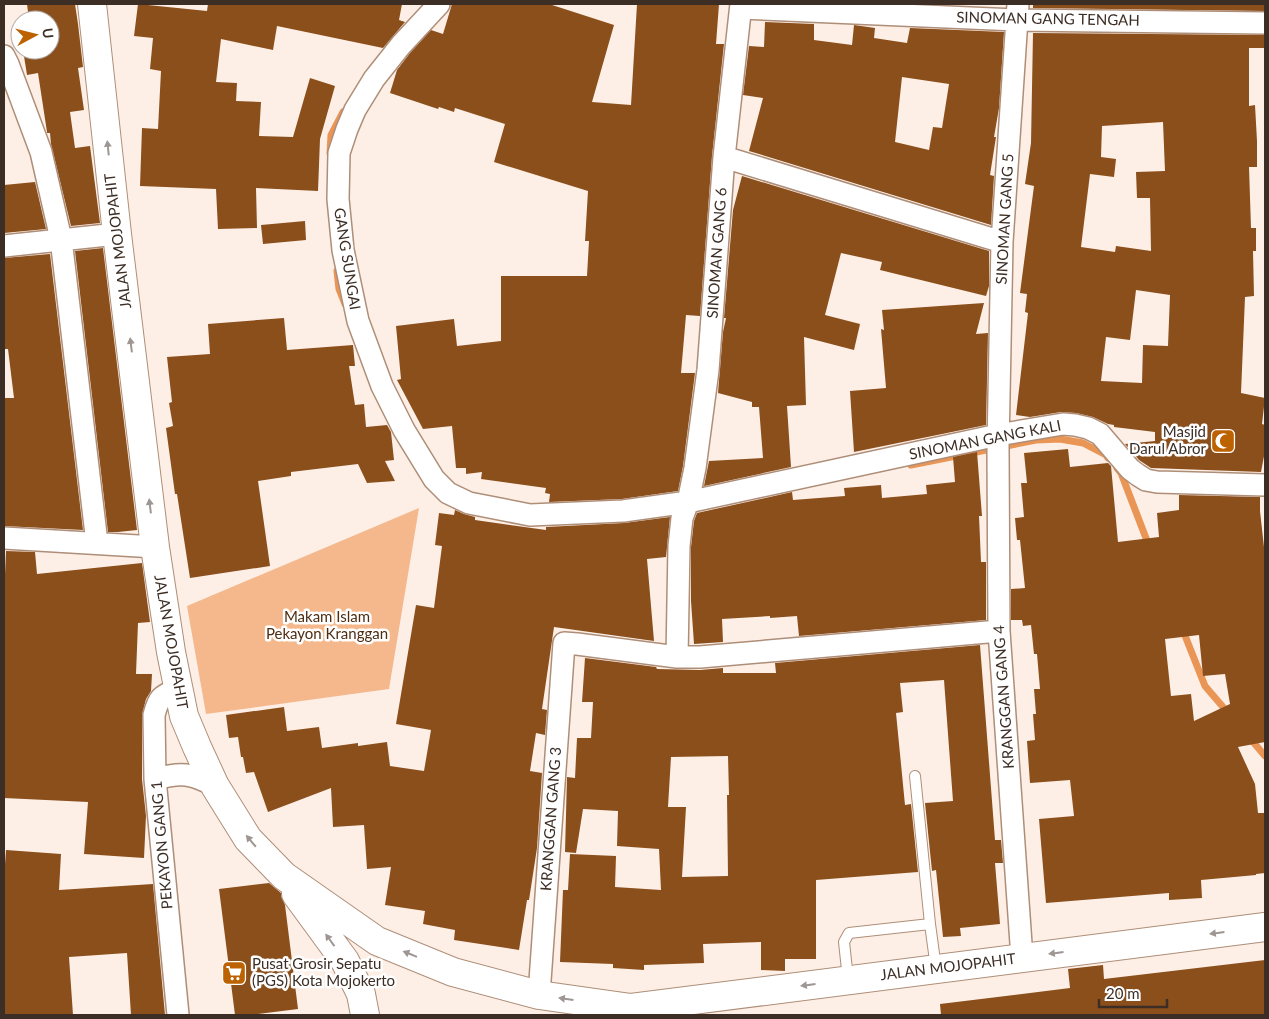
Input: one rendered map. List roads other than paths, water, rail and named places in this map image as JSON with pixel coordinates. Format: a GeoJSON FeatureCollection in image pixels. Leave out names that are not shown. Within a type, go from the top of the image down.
{"type":"FeatureCollection","features":[{"type":"Feature","properties":{"kind":"main road","name":"JALAN MOJOPAHIT"},"geometry":{"type":"LineString","coordinates":[[92,4],[117,234],[155,547],[171,652],[184,716],[196,747],[215,786],[248,839],[284,876],[377,941],[453,972],[539,995],[631,1008]]}},
{"type":"Feature","properties":{"kind":"main road"},"geometry":{"type":"LineString","coordinates":[[284,876],[345,961],[361,994],[365,1015]]}},
{"type":"Feature","properties":{"kind":"main road","name":"JALAN MOJOPAHIT"},"geometry":{"type":"LineString","coordinates":[[602,1015],[631,1008],[1265,927]]}},
{"type":"Feature","properties":{"kind":"street","name":"GANG SUNGAI"},"geometry":{"type":"LineString","coordinates":[[439,4],[401,45],[374,79],[355,110],[339,153],[338,199],[343,250],[358,321],[382,386],[404,430],[434,479],[448,492],[469,503],[530,515],[685,510]]}},
{"type":"Feature","properties":{"kind":"street","name":"SINOMAN GANG TENGAH"},"geometry":{"type":"LineString","coordinates":[[741,6],[1017,12],[1265,23]]}},
{"type":"Feature","properties":{"kind":"street","name":"SINOMAN GANG 6"},"geometry":{"type":"LineString","coordinates":[[677,657],[679,546],[695,468],[708,370],[724,156],[741,6]]}},
{"type":"Feature","properties":{"kind":"street","name":"SINOMAN GANG 5"},"geometry":{"type":"LineString","coordinates":[[998,436],[1002,242],[1017,12]]}},
{"type":"Feature","properties":{"kind":"street"},"geometry":{"type":"LineString","coordinates":[[4,56],[41,152],[61,239],[97,543]]}},
{"type":"Feature","properties":{"kind":"street"},"geometry":{"type":"LineString","coordinates":[[724,156],[1002,242]]}},
{"type":"Feature","properties":{"kind":"street"},"geometry":{"type":"LineString","coordinates":[[4,246],[117,234]]}},
{"type":"Feature","properties":{"kind":"street","name":"SINOMAN GANG KALI"},"geometry":{"type":"LineString","coordinates":[[685,510],[998,436],[1063,424],[1088,428],[1100,434],[1130,469],[1146,480],[1157,482],[1265,485]]}},
{"type":"Feature","properties":{"kind":"street","name":"KRANGGAN GANG 4"},"geometry":{"type":"LineString","coordinates":[[998,436],[999,631],[1022,958]]}},
{"type":"Feature","properties":{"kind":"street"},"geometry":{"type":"LineString","coordinates":[[4,538],[155,547]]}},
{"type":"Feature","properties":{"kind":"street"},"geometry":{"type":"LineString","coordinates":[[677,657],[700,657],[999,631]]}},
{"type":"Feature","properties":{"kind":"street","name":"KRANGGAN GANG 3"},"geometry":{"type":"LineString","coordinates":[[539,995],[564,643],[677,657]]}},
{"type":"Feature","properties":{"kind":"street","name":"PEKAYON GANG 1"},"geometry":{"type":"LineString","coordinates":[[178,1015],[155,780],[154,715],[156,705],[161,697],[179,688]]}},
{"type":"Feature","properties":{"kind":"street"},"geometry":{"type":"LineString","coordinates":[[155,780],[185,774],[202,778],[215,786]]}},
{"type":"Feature","properties":{"kind":"lane"},"geometry":{"type":"LineString","coordinates":[[915,776],[936,969]]}},
{"type":"Feature","properties":{"kind":"lane"},"geometry":{"type":"LineString","coordinates":[[848,980],[844,942],[849,933],[930,924]]}},
{"type":"Feature","properties":{"kind":"waterway"},"geometry":{"type":"LineString","coordinates":[[330,153],[331,135],[343,112]]}},
{"type":"Feature","properties":{"kind":"waterway"},"geometry":{"type":"LineString","coordinates":[[337,271],[339,289],[345,304]]}},
{"type":"Feature","properties":{"kind":"waterway"},"geometry":{"type":"LineString","coordinates":[[911,465],[1036,440],[1060,439],[1083,443],[1106,455],[1108,458]]}},
{"type":"Feature","properties":{"kind":"waterway"},"geometry":{"type":"LineString","coordinates":[[1117,468],[1121,473],[1149,546]]}},
{"type":"Feature","properties":{"kind":"waterway"},"geometry":{"type":"LineString","coordinates":[[1182,628],[1205,686],[1229,714]]}},
{"type":"Feature","properties":{"kind":"waterway"},"geometry":{"type":"LineString","coordinates":[[1249,737],[1265,756]]}},
{"type":"Feature","properties":{"kind":"place","name":"Masjid Darul Abror"},"geometry":{"type":"Point","coordinates":[1223,441]}},
{"type":"Feature","properties":{"kind":"place","name":"Pusat Grosir Sepatu (PGS) Kota Mojokerto"},"geometry":{"type":"Point","coordinates":[234,973]}},
{"type":"Feature","properties":{"kind":"park label","name":"Makam Islam Pekayon Kranggan"},"geometry":{"type":"Point","coordinates":[327,626]}}]}
